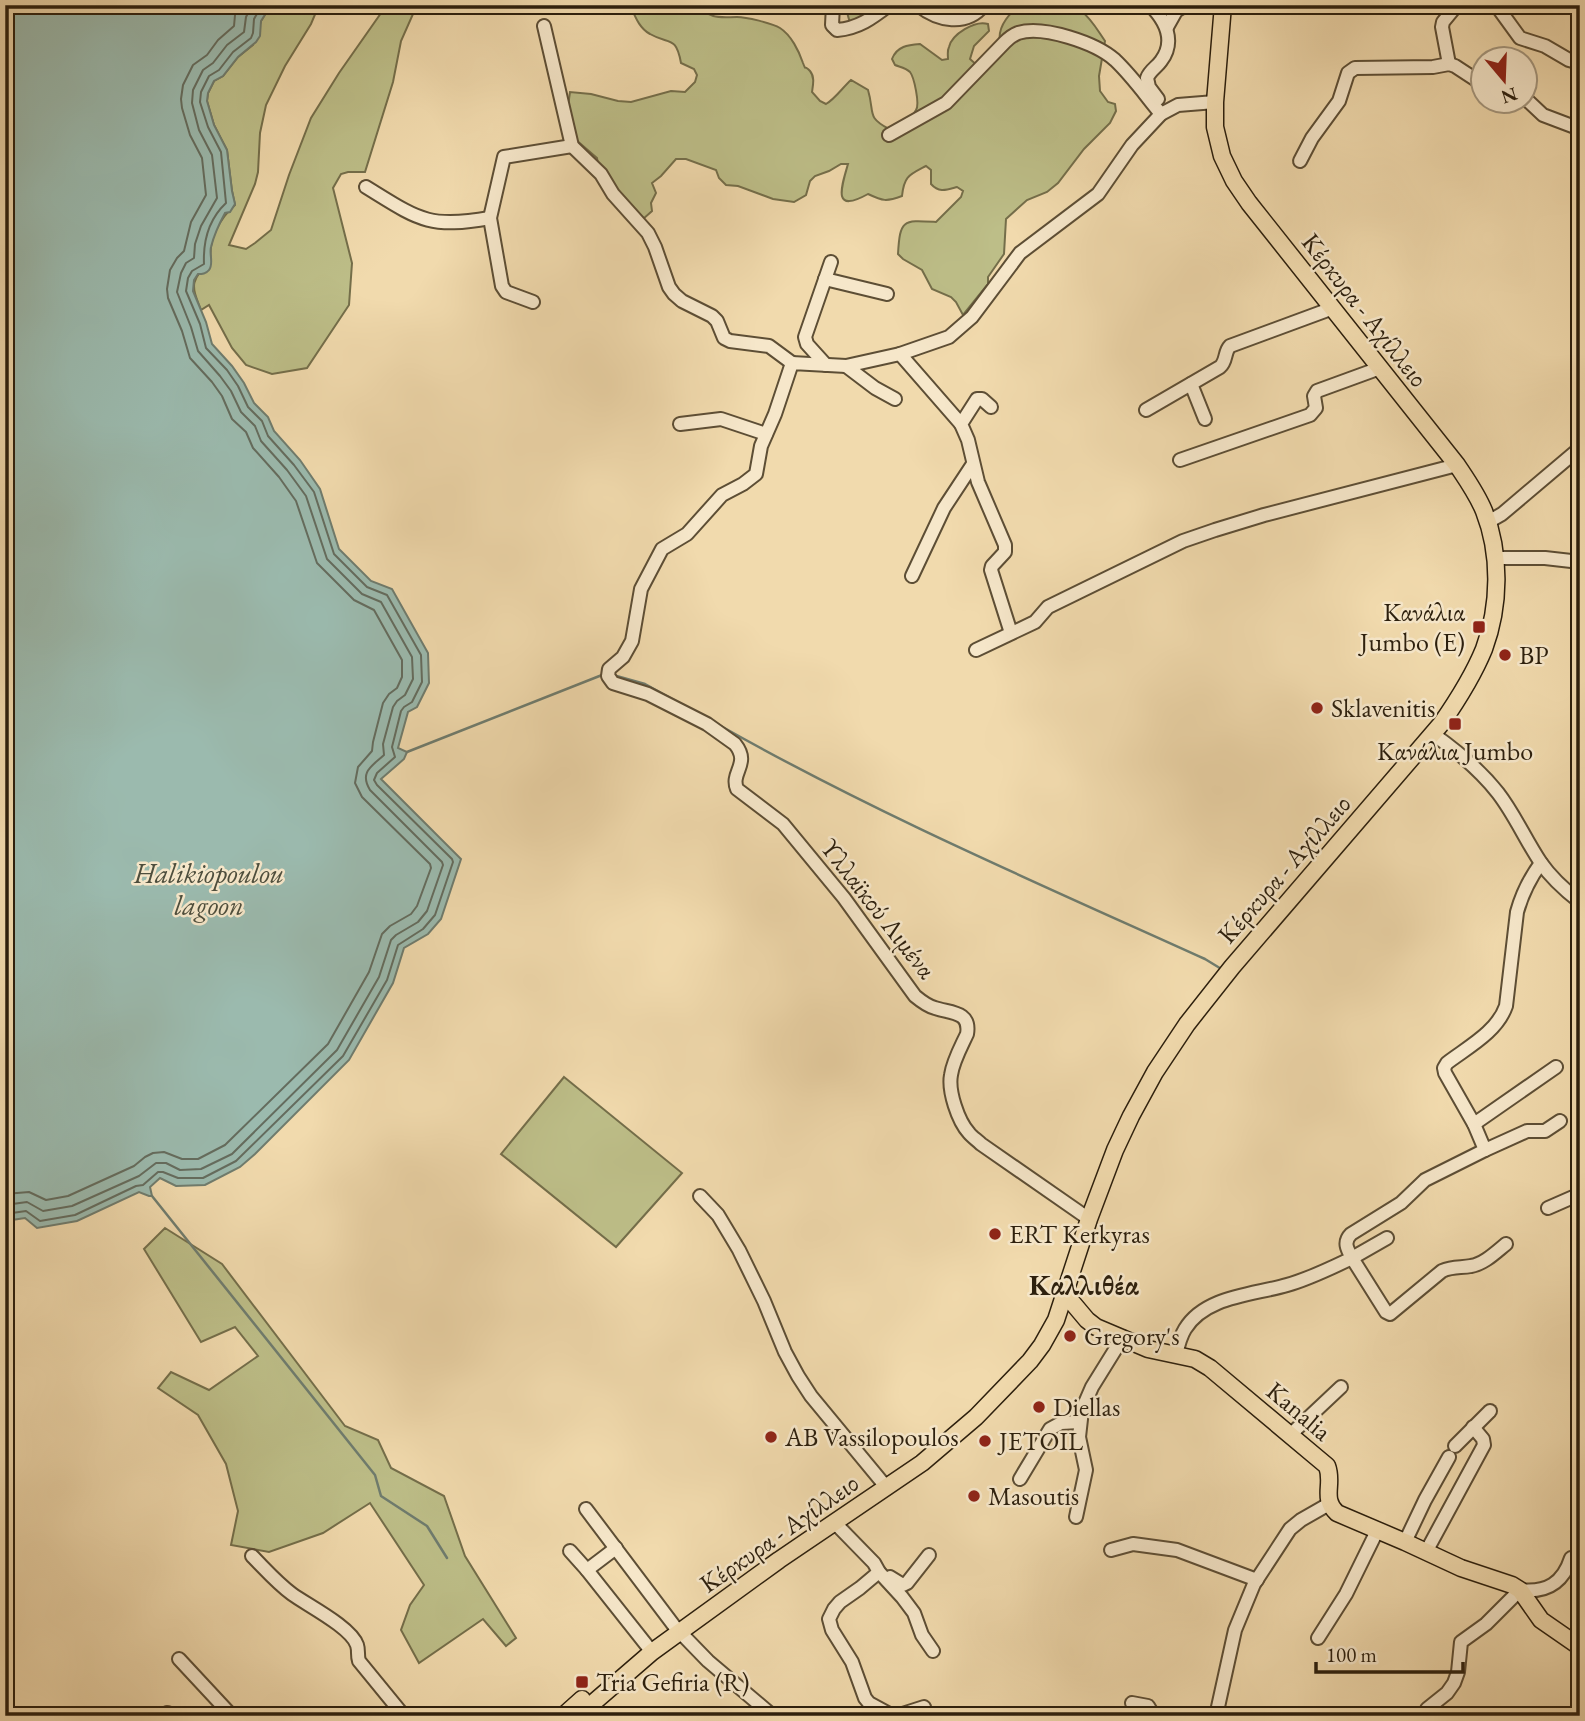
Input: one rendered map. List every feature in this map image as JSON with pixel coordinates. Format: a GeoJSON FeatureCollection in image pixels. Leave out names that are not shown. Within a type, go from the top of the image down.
{"type":"FeatureCollection","features":[{"type":"Feature","properties":{"kind":"main road","name":"Κέρκυρα - Αχίλλειο"},"geometry":{"type":"LineString","coordinates":[[578,1716],[680,1632],[943,1446],[1021,1372],[1037,1352],[1056,1320],[1115,1150],[1130,1116],[1155,1072],[1187,1024],[1226,974],[1433,734],[1464,690],[1485,646],[1494,599],[1496,558],[1488,522],[1478,498],[1457,465],[1249,204],[1222,156],[1215,127],[1215,102],[1223,5]]}},
{"type":"Feature","properties":{"kind":"main road","name":"Kanalia"},"geometry":{"type":"LineString","coordinates":[[1064,1296],[1096,1327],[1148,1349],[1195,1359],[1210,1368],[1322,1462],[1328,1469],[1329,1504]]}},
{"type":"Feature","properties":{"kind":"main road"},"geometry":{"type":"LineString","coordinates":[[1329,1504],[1340,1516],[1405,1542],[1452,1565],[1505,1582],[1520,1590],[1541,1620],[1580,1647]]}},
{"type":"Feature","properties":{"kind":"main road","name":"Κέρκυρα - Αχίλλειο"},"geometry":{"type":"LineString","coordinates":[[563,1716],[625,1667],[652,1653]]}},
{"type":"Feature","properties":{"kind":"street"},"geometry":{"type":"LineString","coordinates":[[833,5],[832,26],[837,30],[863,23],[890,5]]}},
{"type":"Feature","properties":{"kind":"street"},"geometry":{"type":"LineString","coordinates":[[918,5],[939,18],[956,20],[976,14],[984,5]]}},
{"type":"Feature","properties":{"kind":"street"},"geometry":{"type":"LineString","coordinates":[[1150,5],[1167,27],[1168,42],[1164,56],[1147,78],[1164,112]]}},
{"type":"Feature","properties":{"kind":"street"},"geometry":{"type":"LineString","coordinates":[[1167,27],[1176,11],[1186,5]]}},
{"type":"Feature","properties":{"kind":"street"},"geometry":{"type":"LineString","coordinates":[[1448,64],[1442,27],[1457,5]]}},
{"type":"Feature","properties":{"kind":"street"},"geometry":{"type":"LineString","coordinates":[[1496,5],[1520,38],[1545,46],[1569,60],[1580,63]]}},
{"type":"Feature","properties":{"kind":"street"},"geometry":{"type":"LineString","coordinates":[[544,26],[572,146],[601,174],[613,194],[648,233],[674,294],[714,317],[724,338],[769,346],[792,363],[846,366],[900,354],[949,337],[972,317],[1020,253],[1098,194],[1132,145],[1164,112],[1191,103],[1215,102]]}},
{"type":"Feature","properties":{"kind":"street"},"geometry":{"type":"LineString","coordinates":[[889,135],[946,103],[1005,42],[1012,36],[1026,32],[1060,35],[1103,51],[1164,112]]}},
{"type":"Feature","properties":{"kind":"street"},"geometry":{"type":"LineString","coordinates":[[1300,161],[1312,138],[1339,102],[1352,69],[1433,67],[1448,64],[1470,76]]}},
{"type":"Feature","properties":{"kind":"street"},"geometry":{"type":"LineString","coordinates":[[1540,113],[1580,129]]}},
{"type":"Feature","properties":{"kind":"street"},"geometry":{"type":"LineString","coordinates":[[533,302],[503,288],[490,218],[504,157],[572,146]]}},
{"type":"Feature","properties":{"kind":"street"},"geometry":{"type":"LineString","coordinates":[[366,187],[411,215],[429,221],[466,222],[490,218]]}},
{"type":"Feature","properties":{"kind":"street"},"geometry":{"type":"LineString","coordinates":[[826,365],[807,344],[805,337],[831,262]]}},
{"type":"Feature","properties":{"kind":"street"},"geometry":{"type":"LineString","coordinates":[[825,279],[887,294]]}},
{"type":"Feature","properties":{"kind":"street"},"geometry":{"type":"LineString","coordinates":[[1146,410],[1222,366],[1230,346],[1333,308]]}},
{"type":"Feature","properties":{"kind":"street"},"geometry":{"type":"LineString","coordinates":[[900,354],[961,424],[968,440],[978,482],[1005,545],[1005,552],[993,564],[991,570],[1011,633]]}},
{"type":"Feature","properties":{"kind":"street"},"geometry":{"type":"LineString","coordinates":[[680,424],[721,419],[766,434],[792,363]]}},
{"type":"Feature","properties":{"kind":"street"},"geometry":{"type":"LineString","coordinates":[[846,366],[895,399]]}},
{"type":"Feature","properties":{"kind":"street"},"geometry":{"type":"LineString","coordinates":[[1181,460],[1310,415],[1316,408],[1314,396],[1317,391],[1380,368]]}},
{"type":"Feature","properties":{"kind":"street"},"geometry":{"type":"LineString","coordinates":[[1191,384],[1205,419]]}},
{"type":"Feature","properties":{"kind":"street"},"geometry":{"type":"LineString","coordinates":[[961,424],[977,399],[982,399],[991,407]]}},
{"type":"Feature","properties":{"kind":"street","name":"Υλλαϊκού Λιμένα"},"geometry":{"type":"LineString","coordinates":[[766,434],[755,474],[722,495],[687,534],[662,549],[641,589],[632,641],[623,657],[611,666],[608,675],[613,683],[648,694],[706,724],[735,744],[742,760],[734,781],[737,789],[783,824],[844,898],[915,996],[922,1003],[966,1019],[967,1034],[950,1079],[962,1124],[981,1144],[1090,1219]]}},
{"type":"Feature","properties":{"kind":"street"},"geometry":{"type":"LineString","coordinates":[[1488,522],[1502,514],[1580,448]]}},
{"type":"Feature","properties":{"kind":"street"},"geometry":{"type":"LineString","coordinates":[[912,576],[944,508],[974,464]]}},
{"type":"Feature","properties":{"kind":"street"},"geometry":{"type":"LineString","coordinates":[[976,650],[1034,622],[1048,607],[1183,541],[1264,515],[1457,465]]}},
{"type":"Feature","properties":{"kind":"street"},"geometry":{"type":"LineString","coordinates":[[1496,558],[1545,558],[1580,562]]}},
{"type":"Feature","properties":{"kind":"street"},"geometry":{"type":"LineString","coordinates":[[1433,734],[1461,755],[1492,785],[1516,819],[1541,863],[1551,876],[1580,902]]}},
{"type":"Feature","properties":{"kind":"street"},"geometry":{"type":"LineString","coordinates":[[1485,1150],[1444,1068],[1490,1031],[1502,1015],[1507,996],[1517,912],[1525,888],[1541,863]]}},
{"type":"Feature","properties":{"kind":"street"},"geometry":{"type":"LineString","coordinates":[[1474,1124],[1556,1067]]}},
{"type":"Feature","properties":{"kind":"street"},"geometry":{"type":"LineString","coordinates":[[1506,1244],[1478,1264],[1456,1266],[1443,1271],[1390,1314],[1386,1312],[1346,1246],[1351,1234],[1401,1203],[1425,1180],[1527,1131],[1545,1131],[1560,1121]]}},
{"type":"Feature","properties":{"kind":"street"},"geometry":{"type":"LineString","coordinates":[[1548,1208],[1580,1194]]}},
{"type":"Feature","properties":{"kind":"street"},"geometry":{"type":"LineString","coordinates":[[700,1196],[718,1215],[736,1243],[798,1376],[811,1396],[887,1488]]}},
{"type":"Feature","properties":{"kind":"street"},"geometry":{"type":"LineString","coordinates":[[1176,1355],[1186,1327],[1197,1315],[1212,1306],[1224,1300],[1289,1284],[1331,1269],[1387,1238]]}},
{"type":"Feature","properties":{"kind":"street"},"geometry":{"type":"LineString","coordinates":[[1076,1517],[1086,1470],[1080,1445],[1079,1422],[1086,1398],[1123,1338]]}},
{"type":"Feature","properties":{"kind":"street"},"geometry":{"type":"LineString","coordinates":[[1290,1435],[1341,1387]]}},
{"type":"Feature","properties":{"kind":"street"},"geometry":{"type":"LineString","coordinates":[[1405,1542],[1424,1500],[1452,1451],[1489,1411]]}},
{"type":"Feature","properties":{"kind":"street"},"geometry":{"type":"LineString","coordinates":[[1020,1479],[1050,1429],[1061,1423],[1079,1422]]}},
{"type":"Feature","properties":{"kind":"street"},"geometry":{"type":"LineString","coordinates":[[1426,1552],[1484,1445],[1474,1427]]}},
{"type":"Feature","properties":{"kind":"street"},"geometry":{"type":"LineString","coordinates":[[1216,1716],[1235,1630],[1257,1580],[1290,1529],[1329,1504]]}},
{"type":"Feature","properties":{"kind":"street"},"geometry":{"type":"LineString","coordinates":[[586,1509],[662,1612],[680,1632],[708,1661],[773,1716]]}},
{"type":"Feature","properties":{"kind":"street"},"geometry":{"type":"LineString","coordinates":[[834,1522],[914,1613],[922,1635],[933,1651]]}},
{"type":"Feature","properties":{"kind":"street"},"geometry":{"type":"LineString","coordinates":[[1318,1638],[1346,1594],[1377,1531]]}},
{"type":"Feature","properties":{"kind":"street"},"geometry":{"type":"LineString","coordinates":[[1111,1550],[1133,1544],[1177,1550],[1257,1580]]}},
{"type":"Feature","properties":{"kind":"street"},"geometry":{"type":"LineString","coordinates":[[587,1570],[616,1548]]}},
{"type":"Feature","properties":{"kind":"street"},"geometry":{"type":"LineString","coordinates":[[570,1551],[652,1653]]}},
{"type":"Feature","properties":{"kind":"street"},"geometry":{"type":"LineString","coordinates":[[876,1568],[903,1585],[929,1555]]}},
{"type":"Feature","properties":{"kind":"street"},"geometry":{"type":"LineString","coordinates":[[252,1556],[292,1594],[333,1620],[356,1641],[359,1661],[404,1716]]}},
{"type":"Feature","properties":{"kind":"street"},"geometry":{"type":"LineString","coordinates":[[1427,1709],[1447,1693],[1454,1683],[1461,1642],[1486,1624],[1520,1590],[1536,1591],[1554,1583],[1566,1573],[1571,1558]]}},
{"type":"Feature","properties":{"kind":"street"},"geometry":{"type":"LineString","coordinates":[[876,1568],[860,1588],[840,1602],[831,1614],[830,1625],[852,1662],[869,1703],[894,1716],[924,1707]]}},
{"type":"Feature","properties":{"kind":"street"},"geometry":{"type":"LineString","coordinates":[[178,1659],[232,1716]]}},
{"type":"Feature","properties":{"kind":"street"},"geometry":{"type":"LineString","coordinates":[[1132,1703],[1148,1706],[1154,1716]]}},
{"type":"Feature","properties":{"kind":"green space"},"geometry":{"type":"Polygon","coordinates":[[[1031,4],[1070,7],[1085,14],[1105,41],[1099,76],[1100,91],[1108,102],[1115,104],[1116,111],[1110,123],[1084,149],[1058,183],[1047,192],[1027,200],[1006,219],[1004,254],[988,277],[988,284],[963,315],[951,297],[932,289],[922,270],[898,254],[900,234],[905,224],[916,221],[936,222],[961,197],[963,191],[957,187],[943,190],[934,187],[931,184],[931,170],[926,166],[908,177],[902,196],[885,200],[868,194],[849,201],[842,196],[848,164],[841,164],[815,176],[810,181],[806,195],[794,202],[773,199],[738,186],[726,185],[716,170],[686,159],[676,159],[652,183],[656,193],[651,203],[652,211],[642,220],[612,191],[597,158],[575,139],[568,106],[570,92],[631,102],[671,91],[685,92],[695,82],[697,75],[694,69],[681,63],[674,44],[646,31],[630,5],[698,5],[711,15],[746,18],[776,26],[791,39],[805,67],[812,73],[812,92],[820,101],[826,104],[829,102],[851,80],[868,90],[872,114],[889,129],[908,119],[917,107],[912,75],[895,65],[892,59],[900,49],[920,44],[942,60],[948,59],[951,42],[959,33],[977,24],[988,24],[989,31],[974,46],[970,59],[980,68],[1000,43],[1003,25],[1015,10],[1031,4]]]}},
{"type":"Feature","properties":{"kind":"green space"},"geometry":{"type":"Polygon","coordinates":[[[271,5],[319,5],[266,105],[255,184],[229,245],[246,249],[271,230],[311,118],[339,73],[386,6],[417,5],[401,41],[393,82],[365,172],[341,174],[333,188],[352,263],[349,305],[307,368],[272,374],[246,365],[232,348],[209,305],[201,310],[194,288],[199,273],[211,260],[211,245],[216,230],[224,216],[235,205],[227,150],[214,125],[207,101],[208,93],[214,81],[223,76],[238,57],[253,45],[261,21],[271,5]]]}},
{"type":"Feature","properties":{"kind":"green space"},"geometry":{"type":"Polygon","coordinates":[[[845,5],[872,5],[870,13],[850,23],[845,5]]]}},
{"type":"Feature","properties":{"kind":"green space"},"geometry":{"type":"Polygon","coordinates":[[[564,1077],[682,1173],[616,1247],[501,1154],[564,1077]]]}},
{"type":"Feature","properties":{"kind":"green space"},"geometry":{"type":"Polygon","coordinates":[[[165,1228],[222,1264],[345,1426],[378,1440],[391,1468],[444,1496],[465,1556],[516,1638],[506,1646],[483,1619],[419,1663],[401,1630],[410,1605],[424,1585],[370,1503],[323,1533],[269,1552],[231,1545],[238,1511],[226,1464],[198,1415],[158,1388],[171,1372],[209,1390],[258,1356],[235,1327],[201,1342],[144,1249],[165,1228]]]}},
{"type":"Feature","properties":{"kind":"water","name":"Halikiopoulou lagoon"},"geometry":{"type":"Polygon","coordinates":[[[5,5],[271,5],[261,21],[260,36],[256,42],[238,57],[223,76],[214,81],[208,93],[207,101],[214,125],[227,150],[235,204],[230,212],[225,213],[215,234],[210,268],[205,273],[198,274],[194,280],[193,291],[212,344],[232,366],[254,403],[268,417],[274,431],[300,460],[320,489],[339,549],[371,581],[392,589],[428,653],[429,683],[417,707],[408,712],[398,748],[407,752],[404,759],[381,779],[461,859],[441,919],[428,934],[404,948],[393,983],[349,1060],[255,1154],[240,1167],[205,1185],[176,1186],[160,1178],[150,1187],[152,1196],[139,1192],[77,1221],[37,1228],[25,1218],[5,1221],[5,5]]]}},
{"type":"Feature","properties":{"kind":"waterway"},"geometry":{"type":"LineString","coordinates":[[407,752],[602,675]]}},
{"type":"Feature","properties":{"kind":"waterway"},"geometry":{"type":"LineString","coordinates":[[613,675],[645,684],[683,705]]}},
{"type":"Feature","properties":{"kind":"waterway"},"geometry":{"type":"LineString","coordinates":[[719,725],[899,819],[1205,959],[1223,970]]}},
{"type":"Feature","properties":{"kind":"waterway"},"geometry":{"type":"LineString","coordinates":[[152,1196],[375,1475],[381,1496],[427,1526],[447,1558]]}},
{"type":"Feature","properties":{"kind":"place","name":"Κανάλια Jumbo (E)"},"geometry":{"type":"Point","coordinates":[1479,627]}},
{"type":"Feature","properties":{"kind":"place","name":"BP"},"geometry":{"type":"Point","coordinates":[1505,655]}},
{"type":"Feature","properties":{"kind":"place","name":"Sklavenitis"},"geometry":{"type":"Point","coordinates":[1317,708]}},
{"type":"Feature","properties":{"kind":"place","name":"Κανάλια Jumbo"},"geometry":{"type":"Point","coordinates":[1455,724]}},
{"type":"Feature","properties":{"kind":"place","name":"ERT Kerkyras"},"geometry":{"type":"Point","coordinates":[995,1234]}},
{"type":"Feature","properties":{"kind":"place","name":"Gregory's"},"geometry":{"type":"Point","coordinates":[1070,1336]}},
{"type":"Feature","properties":{"kind":"place","name":"Diellas"},"geometry":{"type":"Point","coordinates":[1039,1407]}},
{"type":"Feature","properties":{"kind":"place","name":"AB Vassilopoulos"},"geometry":{"type":"Point","coordinates":[771,1437]}},
{"type":"Feature","properties":{"kind":"place","name":"JETOIL"},"geometry":{"type":"Point","coordinates":[985,1441]}},
{"type":"Feature","properties":{"kind":"place","name":"Masoutis"},"geometry":{"type":"Point","coordinates":[974,1496]}},
{"type":"Feature","properties":{"kind":"place","name":"Tria Gefiria (R)"},"geometry":{"type":"Point","coordinates":[582,1682]}},
{"type":"Feature","properties":{"kind":"district","name":"Καλλιθέα"},"geometry":{"type":"Point","coordinates":[1084,1285]}}]}
